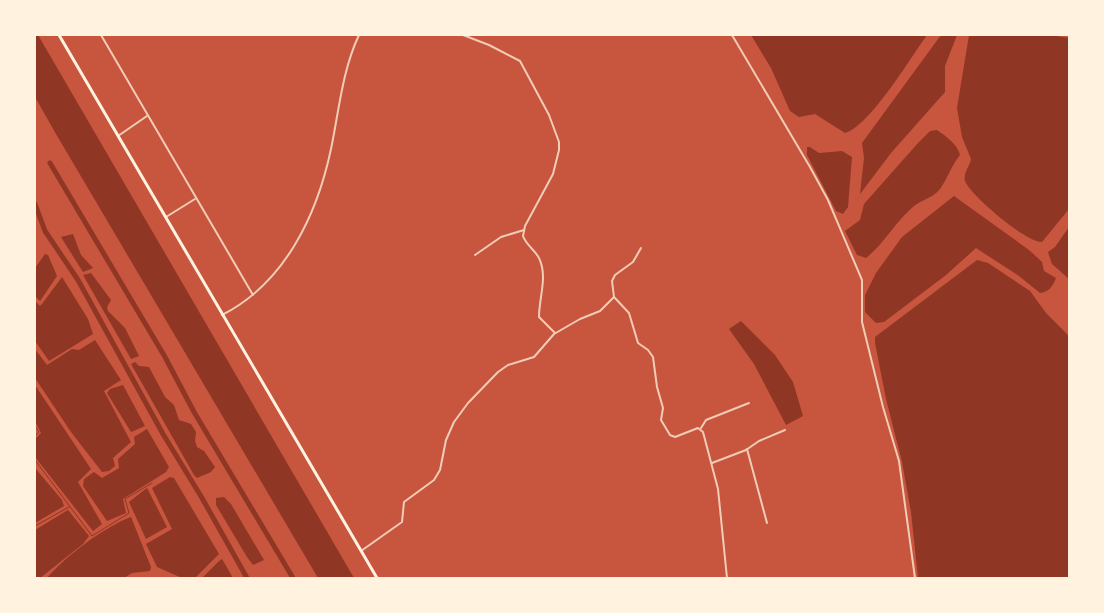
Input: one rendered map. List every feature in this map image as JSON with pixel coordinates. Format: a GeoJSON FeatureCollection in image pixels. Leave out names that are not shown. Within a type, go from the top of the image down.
{"type":"FeatureCollection","features":[{"type":"Feature","properties":{"kind":"main road"},"geometry":{"type":"LineString","coordinates":[[59,35],[377,578]]}},
{"type":"Feature","properties":{"kind":"street"},"geometry":{"type":"LineString","coordinates":[[101,35],[195,199],[253,295]]}},
{"type":"Feature","properties":{"kind":"street"},"geometry":{"type":"LineString","coordinates":[[222,314],[253,295],[291,251],[314,207],[331,150],[345,76],[359,35]]}},
{"type":"Feature","properties":{"kind":"street"},"geometry":{"type":"LineString","coordinates":[[463,35],[489,45],[520,61],[550,115],[559,142],[558,156],[550,180],[524,230],[524,239],[538,257],[542,269],[543,287],[539,317],[556,333]]}},
{"type":"Feature","properties":{"kind":"street"},"geometry":{"type":"LineString","coordinates":[[732,35],[828,200],[862,280],[862,322],[883,407],[899,461],[915,578]]}},
{"type":"Feature","properties":{"kind":"street"},"geometry":{"type":"LineString","coordinates":[[118,136],[147,116]]}},
{"type":"Feature","properties":{"kind":"street"},"geometry":{"type":"LineString","coordinates":[[166,217],[195,199]]}},
{"type":"Feature","properties":{"kind":"street"},"geometry":{"type":"LineString","coordinates":[[475,255],[500,237],[524,230]]}},
{"type":"Feature","properties":{"kind":"street"},"geometry":{"type":"LineString","coordinates":[[641,248],[633,262],[619,270],[613,278],[614,297],[629,313],[638,344],[648,350],[653,357],[657,387],[663,408],[661,420],[664,428],[675,437],[701,428],[706,420],[749,404]]}},
{"type":"Feature","properties":{"kind":"street"},"geometry":{"type":"LineString","coordinates":[[361,551],[402,522],[404,502],[434,480],[440,470],[448,436],[457,417],[468,402],[503,368],[534,357],[556,333],[600,311],[614,297]]}},
{"type":"Feature","properties":{"kind":"street"},"geometry":{"type":"LineString","coordinates":[[701,428],[712,463],[724,531],[727,578]]}},
{"type":"Feature","properties":{"kind":"street"},"geometry":{"type":"LineString","coordinates":[[712,463],[747,449],[759,441],[785,430]]}},
{"type":"Feature","properties":{"kind":"street"},"geometry":{"type":"LineString","coordinates":[[747,449],[767,523]]}},
{"type":"Feature","properties":{"kind":"shaded area"},"geometry":{"type":"Polygon","coordinates":[[[35,35],[38,35],[354,578],[318,578],[56,134],[35,97],[35,35]]]}},
{"type":"Feature","properties":{"kind":"shaded area"},"geometry":{"type":"Polygon","coordinates":[[[751,35],[927,35],[878,105],[855,128],[845,133],[815,114],[799,117],[790,111],[771,68],[751,35]]]}},
{"type":"Feature","properties":{"kind":"shaded area"},"geometry":{"type":"Polygon","coordinates":[[[941,35],[957,35],[945,66],[945,92],[891,153],[860,194],[864,158],[862,143],[941,35]]]}},
{"type":"Feature","properties":{"kind":"shaded area"},"geometry":{"type":"Polygon","coordinates":[[[969,35],[1050,35],[1069,38],[1069,209],[1042,242],[1035,241],[1000,217],[977,197],[965,181],[965,175],[971,159],[962,137],[957,108],[969,35]]]}},
{"type":"Feature","properties":{"kind":"shaded area"},"geometry":{"type":"Polygon","coordinates":[[[937,130],[954,144],[960,155],[943,185],[934,194],[907,212],[866,258],[857,255],[845,231],[860,220],[864,204],[918,143],[930,131],[937,130]]]}},
{"type":"Feature","properties":{"kind":"shaded area"},"geometry":{"type":"Polygon","coordinates":[[[807,147],[819,153],[842,151],[852,157],[848,207],[843,214],[836,211],[807,155],[807,147]]]}},
{"type":"Feature","properties":{"kind":"shaded area"},"geometry":{"type":"Polygon","coordinates":[[[954,196],[1029,250],[1042,262],[1044,271],[1056,278],[1054,284],[1048,290],[1040,293],[1019,276],[976,248],[946,275],[884,322],[876,323],[865,312],[865,295],[876,273],[902,237],[954,196]]]}},
{"type":"Feature","properties":{"kind":"shaded area"},"geometry":{"type":"Polygon","coordinates":[[[1069,227],[1069,279],[1052,264],[1048,252],[1055,247],[1069,227]]]}},
{"type":"Feature","properties":{"kind":"shaded area"},"geometry":{"type":"Polygon","coordinates":[[[73,234],[81,255],[93,268],[83,272],[61,237],[73,234]]]}},
{"type":"Feature","properties":{"kind":"shaded area"},"geometry":{"type":"Polygon","coordinates":[[[45,254],[48,255],[57,276],[40,301],[35,296],[35,268],[45,254]]]}},
{"type":"Feature","properties":{"kind":"shaded area"},"geometry":{"type":"Polygon","coordinates":[[[977,260],[988,263],[1030,291],[1046,313],[1069,336],[1069,578],[918,578],[911,512],[902,462],[886,399],[875,337],[977,260]]]}},
{"type":"Feature","properties":{"kind":"shaded area"},"geometry":{"type":"Polygon","coordinates":[[[91,273],[111,300],[107,307],[108,311],[125,328],[139,356],[131,359],[83,275],[91,273]]]}},
{"type":"Feature","properties":{"kind":"shaded area"},"geometry":{"type":"Polygon","coordinates":[[[62,277],[88,319],[93,334],[49,361],[35,341],[35,301],[40,306],[62,277]]]}},
{"type":"Feature","properties":{"kind":"shaded area"},"geometry":{"type":"Polygon","coordinates":[[[741,321],[775,355],[793,382],[803,416],[786,425],[754,364],[729,329],[741,321]]]}},
{"type":"Feature","properties":{"kind":"shaded area"},"geometry":{"type":"Polygon","coordinates":[[[95,340],[121,380],[104,391],[131,442],[113,458],[115,466],[109,471],[102,472],[71,432],[35,378],[35,349],[47,365],[72,349],[79,350],[95,340]]]}},
{"type":"Feature","properties":{"kind":"shaded area"},"geometry":{"type":"Polygon","coordinates":[[[135,362],[139,366],[149,367],[165,397],[174,405],[179,420],[191,424],[196,432],[195,441],[197,447],[204,451],[215,467],[211,472],[197,478],[194,475],[131,364],[135,362]]]}},
{"type":"Feature","properties":{"kind":"shaded area"},"geometry":{"type":"Polygon","coordinates":[[[35,385],[91,469],[78,482],[102,524],[93,531],[35,457],[35,439],[41,433],[35,421],[35,385]]]}},
{"type":"Feature","properties":{"kind":"shaded area"},"geometry":{"type":"Polygon","coordinates":[[[123,385],[145,426],[131,432],[107,393],[110,389],[123,385]]]}},
{"type":"Feature","properties":{"kind":"shaded area"},"geometry":{"type":"Polygon","coordinates":[[[147,429],[169,467],[166,472],[123,499],[126,513],[107,521],[83,486],[84,479],[94,472],[102,478],[119,468],[118,459],[135,444],[134,437],[147,429]]]}},
{"type":"Feature","properties":{"kind":"shaded area"},"geometry":{"type":"Polygon","coordinates":[[[35,468],[62,500],[64,506],[35,523],[35,468]]]}},
{"type":"Feature","properties":{"kind":"shaded area"},"geometry":{"type":"Polygon","coordinates":[[[170,477],[174,478],[219,554],[195,578],[182,578],[157,567],[146,544],[172,529],[152,488],[170,477]]]}},
{"type":"Feature","properties":{"kind":"shaded area"},"geometry":{"type":"Polygon","coordinates":[[[147,488],[167,527],[146,539],[129,502],[147,488]]]}},
{"type":"Feature","properties":{"kind":"shaded area"},"geometry":{"type":"Polygon","coordinates":[[[224,497],[231,504],[264,560],[253,565],[247,557],[216,505],[216,498],[224,497]]]}},
{"type":"Feature","properties":{"kind":"shaded area"},"geometry":{"type":"Polygon","coordinates":[[[68,510],[89,536],[83,544],[40,578],[35,578],[35,530],[68,510]]]}},
{"type":"Feature","properties":{"kind":"shaded area"},"geometry":{"type":"Polygon","coordinates":[[[131,517],[151,567],[150,571],[132,573],[124,578],[47,578],[86,543],[131,517]]]}},
{"type":"Feature","properties":{"kind":"shaded area"},"geometry":{"type":"Polygon","coordinates":[[[222,559],[233,578],[202,578],[219,561],[222,559]]]}},
{"type":"Feature","properties":{"kind":"waterway"},"geometry":{"type":"LineString","coordinates":[[50,163],[165,357],[194,412],[293,578]]}},
{"type":"Feature","properties":{"kind":"waterway"},"geometry":{"type":"LineString","coordinates":[[35,204],[45,231],[78,280],[163,434],[247,578]]}},
{"type":"Feature","properties":{"kind":"waterway"},"geometry":{"type":"LineString","coordinates":[[35,426],[39,432],[35,436]]}},
{"type":"Feature","properties":{"kind":"waterway"},"geometry":{"type":"LineString","coordinates":[[35,460],[92,536],[129,513],[125,499],[152,483]]}},
{"type":"Feature","properties":{"kind":"waterway"},"geometry":{"type":"LineString","coordinates":[[35,526],[69,507]]}}]}
